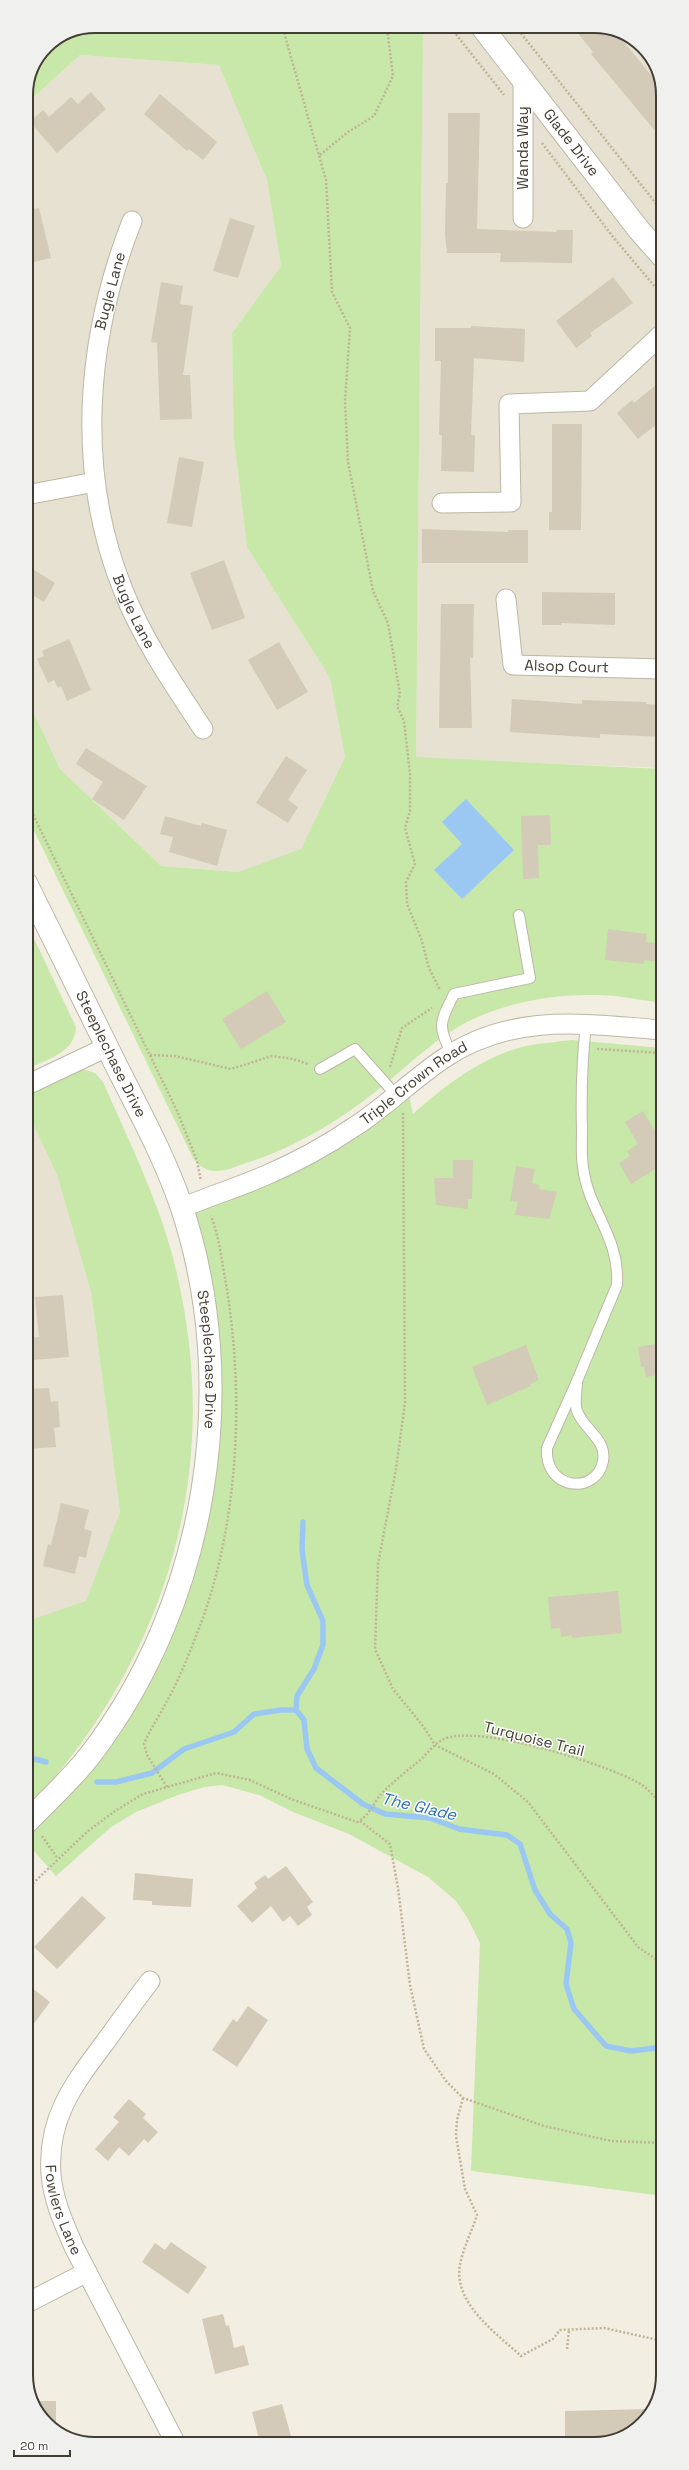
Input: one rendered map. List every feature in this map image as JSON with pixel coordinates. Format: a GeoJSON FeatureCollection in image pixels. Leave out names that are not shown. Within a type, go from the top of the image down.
{"type":"FeatureCollection","features":[{"type":"Feature","properties":{"kind":"street","name":"Glade Drive"},"geometry":{"type":"LineString","coordinates":[[487,33],[639,230],[656,249]]}},
{"type":"Feature","properties":{"kind":"street","name":"Wanda Way"},"geometry":{"type":"LineString","coordinates":[[522,218],[523,78]]}},
{"type":"Feature","properties":{"kind":"street","name":"Bugle Lane"},"geometry":{"type":"LineString","coordinates":[[132,220],[109,287],[96,348],[92,376],[92,440],[95,482],[109,548],[123,590],[138,624],[168,676],[203,729]]}},
{"type":"Feature","properties":{"kind":"street"},"geometry":{"type":"LineString","coordinates":[[442,503],[511,502],[509,404],[590,400],[656,340]]}},
{"type":"Feature","properties":{"kind":"street"},"geometry":{"type":"LineString","coordinates":[[33,494],[95,482]]}},
{"type":"Feature","properties":{"kind":"street","name":"Alsop Court"},"geometry":{"type":"LineString","coordinates":[[506,599],[513,665],[656,669]]}},
{"type":"Feature","properties":{"kind":"street","name":"Steeplechase Drive"},"geometry":{"type":"LineString","coordinates":[[33,897],[157,1148],[182,1208],[197,1263],[205,1312],[209,1351],[210,1404],[206,1468],[199,1512],[186,1564],[170,1612],[149,1660],[122,1709],[78,1769],[33,1825]]}},
{"type":"Feature","properties":{"kind":"street","name":"Triple Crown Road"},"geometry":{"type":"LineString","coordinates":[[182,1208],[204,1198],[263,1176],[313,1152],[354,1127],[452,1054],[495,1034],[525,1026],[554,1023],[656,1030]]}},
{"type":"Feature","properties":{"kind":"street"},"geometry":{"type":"LineString","coordinates":[[33,1082],[107,1046]]}},
{"type":"Feature","properties":{"kind":"street","name":"Fowlers Lane"},"geometry":{"type":"LineString","coordinates":[[150,1981],[78,2079],[65,2100],[56,2123],[51,2149],[54,2192],[65,2227],[172,2437]]}},
{"type":"Feature","properties":{"kind":"street"},"geometry":{"type":"LineString","coordinates":[[33,2300],[87,2272]]}},
{"type":"Feature","properties":{"kind":"lane"},"geometry":{"type":"LineString","coordinates":[[452,1054],[445,1042],[440,1022],[454,994],[530,978],[519,915]]}},
{"type":"Feature","properties":{"kind":"lane"},"geometry":{"type":"LineString","coordinates":[[577,1381],[576,1410],[583,1423],[599,1439],[603,1450],[603,1461],[598,1472],[590,1480],[579,1484],[569,1483],[558,1479],[550,1469],[546,1459],[547,1448],[613,1296],[618,1268],[614,1248],[588,1190],[582,1167],[581,1073],[586,1024]]}},
{"type":"Feature","properties":{"kind":"lane"},"geometry":{"type":"LineString","coordinates":[[320,1068],[355,1049],[398,1094]]}},
{"type":"Feature","properties":{"kind":"path"},"geometry":{"type":"LineString","coordinates":[[284,33],[310,130],[320,155],[326,180],[332,292],[350,328],[345,401],[348,462],[373,591],[388,623],[400,694],[397,706],[404,721],[410,774],[410,811],[405,828],[415,864],[406,882],[407,904],[421,938],[429,968],[441,991]]}},
{"type":"Feature","properties":{"kind":"path"},"geometry":{"type":"LineString","coordinates":[[320,155],[348,132],[374,116],[393,76],[389,33]]}},
{"type":"Feature","properties":{"kind":"path"},"geometry":{"type":"LineString","coordinates":[[455,33],[523,119],[613,238],[656,288]]}},
{"type":"Feature","properties":{"kind":"path"},"geometry":{"type":"LineString","coordinates":[[521,33],[656,203]]}},
{"type":"Feature","properties":{"kind":"path"},"geometry":{"type":"LineString","coordinates":[[33,815],[178,1113],[197,1162],[204,1198],[217,1231]]}},
{"type":"Feature","properties":{"kind":"path"},"geometry":{"type":"LineString","coordinates":[[389,1071],[402,1028],[430,1008],[436,1006]]}},
{"type":"Feature","properties":{"kind":"path"},"geometry":{"type":"LineString","coordinates":[[583,1048],[625,1052],[656,1053]]}},
{"type":"Feature","properties":{"kind":"path"},"geometry":{"type":"LineString","coordinates":[[149,1055],[175,1056],[231,1069],[272,1056],[293,1059],[320,1068]]}},
{"type":"Feature","properties":{"kind":"path"},"geometry":{"type":"LineString","coordinates":[[398,1094],[405,1132],[405,1403],[396,1469],[378,1564],[375,1649],[393,1689],[423,1726],[435,1745],[494,1774],[528,1802],[638,1946],[656,1959]]}},
{"type":"Feature","properties":{"kind":"path","name":"Turquoise Trail"},"geometry":{"type":"LineString","coordinates":[[360,1821],[364,1818],[382,1792],[435,1745],[447,1738],[472,1735],[526,1745],[626,1776],[638,1782],[656,1800]]}},
{"type":"Feature","properties":{"kind":"path"},"geometry":{"type":"LineString","coordinates":[[151,1763],[167,1787]]}},
{"type":"Feature","properties":{"kind":"path"},"geometry":{"type":"LineString","coordinates":[[33,1883],[88,1831],[115,1811],[143,1794],[216,1773],[237,1776],[291,1799],[340,1814],[354,1822],[360,1821],[390,1844],[398,1888],[410,1985],[424,2049],[446,2081],[463,2098],[544,2126],[611,2141],[656,2143]]}},
{"type":"Feature","properties":{"kind":"path"},"geometry":{"type":"LineString","coordinates":[[33,1827],[58,1859]]}},
{"type":"Feature","properties":{"kind":"path"},"geometry":{"type":"LineString","coordinates":[[463,2098],[456,2136],[465,2189],[477,2215],[460,2265],[462,2294],[489,2327],[521,2356],[553,2339],[560,2330],[604,2328],[656,2339]]}},
{"type":"Feature","properties":{"kind":"path"},"geometry":{"type":"LineString","coordinates":[[567,2349],[569,2330]]}},
{"type":"Feature","properties":{"kind":"shaded area"},"geometry":{"type":"Polygon","coordinates":[[[423,33],[606,34],[628,43],[641,54],[651,71],[655,83],[656,95],[656,768],[416,758],[423,33]]]}},
{"type":"Feature","properties":{"kind":"shaded area"},"geometry":{"type":"Polygon","coordinates":[[[80,55],[220,65],[267,180],[281,266],[232,333],[234,439],[247,547],[330,678],[345,757],[301,850],[238,872],[161,866],[60,769],[33,711],[33,98],[80,55]]]}},
{"type":"Feature","properties":{"kind":"shaded area"},"geometry":{"type":"Polygon","coordinates":[[[33,1124],[57,1175],[91,1292],[120,1512],[86,1602],[33,1619],[33,1124]]]}},
{"type":"Feature","properties":{"kind":"green space"},"geometry":{"type":"Polygon","coordinates":[[[423,33],[416,757],[656,769],[656,1002],[613,996],[563,996],[514,1004],[482,1015],[445,1035],[395,1076],[336,1120],[302,1140],[283,1149],[232,1168],[219,1171],[206,1169],[194,1160],[33,828],[33,711],[60,769],[161,866],[238,872],[301,849],[345,757],[330,678],[247,547],[234,439],[232,333],[281,266],[267,180],[219,65],[80,55],[33,98],[34,83],[43,61],[51,51],[61,43],[83,34],[423,33]]]}},
{"type":"Feature","properties":{"kind":"green space"},"geometry":{"type":"Polygon","coordinates":[[[33,937],[76,1027],[71,1043],[59,1054],[33,1066],[33,937]]]}},
{"type":"Feature","properties":{"kind":"green space"},"geometry":{"type":"Polygon","coordinates":[[[572,1040],[656,1047],[656,2195],[471,2171],[480,1943],[467,1917],[456,1901],[428,1877],[349,1834],[293,1812],[259,1795],[222,1785],[204,1787],[178,1795],[136,1812],[111,1827],[56,1876],[33,1850],[33,1830],[58,1795],[170,1612],[210,1404],[182,1208],[263,1176],[407,1087],[413,1114],[451,1082],[480,1064],[510,1051],[543,1043],[572,1040]]]}},
{"type":"Feature","properties":{"kind":"green space"},"geometry":{"type":"Polygon","coordinates":[[[83,1069],[95,1073],[103,1082],[150,1189],[172,1254],[187,1331],[193,1406],[188,1480],[174,1551],[151,1620],[118,1686],[77,1749],[33,1802],[33,1619],[86,1601],[120,1512],[91,1292],[57,1175],[33,1124],[33,1093],[83,1069]]]}},
{"type":"Feature","properties":{"kind":"water"},"geometry":{"type":"Polygon","coordinates":[[[466,799],[514,850],[462,899],[434,870],[462,844],[442,822],[466,799]]]}},
{"type":"Feature","properties":{"kind":"building"},"geometry":{"type":"Polygon","coordinates":[[[578,33],[606,34],[622,40],[653,77],[656,95],[656,132],[591,54],[593,52],[578,33]]]}},
{"type":"Feature","properties":{"kind":"building"},"geometry":{"type":"Polygon","coordinates":[[[91,92],[106,109],[57,153],[33,125],[33,119],[43,110],[49,117],[71,97],[78,104],[91,92]]]}},
{"type":"Feature","properties":{"kind":"building"},"geometry":{"type":"Polygon","coordinates":[[[160,94],[217,142],[203,160],[189,149],[187,151],[144,114],[160,94]]]}},
{"type":"Feature","properties":{"kind":"building"},"geometry":{"type":"Polygon","coordinates":[[[448,113],[480,113],[477,229],[556,232],[557,230],[573,230],[572,263],[500,262],[501,253],[447,253],[445,235],[446,183],[448,183],[448,113]]]}},
{"type":"Feature","properties":{"kind":"building"},"geometry":{"type":"Polygon","coordinates":[[[39,208],[51,258],[33,262],[33,209],[39,208]]]}},
{"type":"Feature","properties":{"kind":"building"},"geometry":{"type":"Polygon","coordinates":[[[230,218],[255,226],[238,278],[213,271],[230,218]]]}},
{"type":"Feature","properties":{"kind":"building"},"geometry":{"type":"Polygon","coordinates":[[[613,277],[633,303],[590,333],[592,336],[576,348],[556,321],[613,277]]]}},
{"type":"Feature","properties":{"kind":"building"},"geometry":{"type":"Polygon","coordinates":[[[161,282],[183,286],[180,304],[193,306],[183,375],[190,375],[192,419],[160,420],[157,343],[151,342],[161,282]]]}},
{"type":"Feature","properties":{"kind":"building"},"geometry":{"type":"Polygon","coordinates":[[[471,326],[525,329],[524,362],[474,358],[471,435],[475,435],[474,472],[441,471],[442,435],[439,435],[441,361],[435,361],[435,328],[471,328],[471,326]]]}},
{"type":"Feature","properties":{"kind":"building"},"geometry":{"type":"Polygon","coordinates":[[[656,385],[656,425],[638,439],[617,413],[632,400],[634,403],[656,385]]]}},
{"type":"Feature","properties":{"kind":"building"},"geometry":{"type":"Polygon","coordinates":[[[552,424],[582,424],[581,530],[549,530],[549,512],[552,512],[552,424]]]}},
{"type":"Feature","properties":{"kind":"building"},"geometry":{"type":"Polygon","coordinates":[[[179,457],[204,462],[192,527],[167,523],[179,457]]]}},
{"type":"Feature","properties":{"kind":"building"},"geometry":{"type":"Polygon","coordinates":[[[422,529],[508,532],[508,530],[528,530],[528,563],[422,563],[422,529]]]}},
{"type":"Feature","properties":{"kind":"building"},"geometry":{"type":"Polygon","coordinates":[[[224,560],[245,618],[212,630],[190,573],[224,560]]]}},
{"type":"Feature","properties":{"kind":"building"},"geometry":{"type":"Polygon","coordinates":[[[33,569],[55,583],[44,602],[33,595],[33,569]]]}},
{"type":"Feature","properties":{"kind":"building"},"geometry":{"type":"Polygon","coordinates":[[[542,592],[615,593],[615,625],[561,623],[561,625],[542,625],[542,592]]]}},
{"type":"Feature","properties":{"kind":"building"},"geometry":{"type":"Polygon","coordinates":[[[441,604],[474,604],[473,658],[470,658],[472,728],[439,728],[441,604]]]}},
{"type":"Feature","properties":{"kind":"building"},"geometry":{"type":"Polygon","coordinates":[[[69,639],[91,690],[67,701],[61,686],[58,688],[54,680],[48,683],[37,659],[44,656],[42,651],[69,639]]]}},
{"type":"Feature","properties":{"kind":"building"},"geometry":{"type":"Polygon","coordinates":[[[279,642],[308,692],[277,710],[248,660],[279,642]]]}},
{"type":"Feature","properties":{"kind":"building"},"geometry":{"type":"Polygon","coordinates":[[[512,699],[582,704],[582,700],[646,702],[646,704],[656,705],[656,737],[600,734],[600,738],[510,732],[512,699]]]}},
{"type":"Feature","properties":{"kind":"building"},"geometry":{"type":"Polygon","coordinates":[[[86,748],[147,786],[124,820],[92,799],[103,782],[76,764],[86,748]]]}},
{"type":"Feature","properties":{"kind":"building"},"geometry":{"type":"Polygon","coordinates":[[[286,756],[307,770],[288,800],[298,807],[288,823],[256,803],[286,756]]]}},
{"type":"Feature","properties":{"kind":"building"},"geometry":{"type":"Polygon","coordinates":[[[550,815],[551,845],[538,845],[539,878],[523,879],[521,816],[550,815]]]}},
{"type":"Feature","properties":{"kind":"building"},"geometry":{"type":"Polygon","coordinates":[[[165,816],[201,826],[202,823],[227,830],[217,866],[169,852],[173,837],[160,834],[165,816]]]}},
{"type":"Feature","properties":{"kind":"building"},"geometry":{"type":"Polygon","coordinates":[[[608,929],[647,934],[646,942],[656,943],[656,961],[644,960],[644,964],[605,960],[608,929]]]}},
{"type":"Feature","properties":{"kind":"building"},"geometry":{"type":"Polygon","coordinates":[[[267,991],[286,1022],[241,1049],[222,1019],[267,991]]]}},
{"type":"Feature","properties":{"kind":"building"},"geometry":{"type":"Polygon","coordinates":[[[643,1111],[656,1132],[656,1169],[631,1184],[619,1163],[630,1156],[627,1151],[638,1144],[625,1122],[643,1111]]]}},
{"type":"Feature","properties":{"kind":"building"},"geometry":{"type":"Polygon","coordinates":[[[453,1160],[473,1160],[472,1199],[468,1199],[468,1209],[436,1205],[434,1178],[453,1178],[453,1160]]]}},
{"type":"Feature","properties":{"kind":"building"},"geometry":{"type":"Polygon","coordinates":[[[516,1166],[535,1169],[532,1183],[540,1185],[539,1189],[557,1192],[549,1219],[515,1215],[518,1202],[510,1201],[516,1166]]]}},
{"type":"Feature","properties":{"kind":"building"},"geometry":{"type":"Polygon","coordinates":[[[63,1295],[69,1357],[33,1360],[33,1338],[39,1337],[35,1297],[63,1295]]]}},
{"type":"Feature","properties":{"kind":"building"},"geometry":{"type":"Polygon","coordinates":[[[656,1344],[656,1375],[646,1377],[644,1367],[641,1367],[638,1347],[656,1344]]]}},
{"type":"Feature","properties":{"kind":"building"},"geometry":{"type":"Polygon","coordinates":[[[526,1345],[539,1380],[530,1384],[531,1386],[487,1405],[472,1367],[526,1345]]]}},
{"type":"Feature","properties":{"kind":"building"},"geometry":{"type":"Polygon","coordinates":[[[49,1388],[51,1402],[58,1401],[60,1427],[54,1428],[56,1447],[33,1449],[33,1389],[49,1388]]]}},
{"type":"Feature","properties":{"kind":"building"},"geometry":{"type":"Polygon","coordinates":[[[61,1503],[89,1510],[84,1529],[92,1531],[86,1558],[79,1556],[75,1574],[43,1566],[48,1544],[51,1545],[61,1503]]]}},
{"type":"Feature","properties":{"kind":"building"},"geometry":{"type":"Polygon","coordinates":[[[618,1591],[622,1633],[572,1638],[572,1635],[561,1637],[560,1628],[551,1629],[548,1597],[618,1591]]]}},
{"type":"Feature","properties":{"kind":"building"},"geometry":{"type":"Polygon","coordinates":[[[286,1866],[313,1902],[307,1907],[312,1915],[298,1926],[290,1916],[283,1922],[271,1906],[252,1923],[237,1906],[257,1888],[254,1883],[265,1875],[268,1879],[286,1866]]]}},
{"type":"Feature","properties":{"kind":"building"},"geometry":{"type":"Polygon","coordinates":[[[135,1873],[193,1879],[191,1907],[152,1905],[152,1901],[133,1900],[135,1873]]]}},
{"type":"Feature","properties":{"kind":"building"},"geometry":{"type":"Polygon","coordinates":[[[82,1896],[106,1918],[57,1969],[34,1947],[82,1896]]]}},
{"type":"Feature","properties":{"kind":"building"},"geometry":{"type":"Polygon","coordinates":[[[33,1989],[50,2002],[33,2025],[33,1989]]]}},
{"type":"Feature","properties":{"kind":"building"},"geometry":{"type":"Polygon","coordinates":[[[248,2006],[268,2020],[237,2067],[212,2050],[233,2019],[237,2022],[248,2006]]]}},
{"type":"Feature","properties":{"kind":"building"},"geometry":{"type":"Polygon","coordinates":[[[129,2099],[146,2114],[143,2118],[158,2132],[148,2143],[144,2139],[129,2156],[119,2147],[108,2161],[95,2149],[119,2122],[113,2117],[129,2099]]]}},
{"type":"Feature","properties":{"kind":"building"},"geometry":{"type":"Polygon","coordinates":[[[171,2242],[207,2267],[188,2294],[142,2262],[155,2243],[165,2250],[171,2242]]]}},
{"type":"Feature","properties":{"kind":"building"},"geometry":{"type":"Polygon","coordinates":[[[223,2314],[226,2326],[229,2325],[234,2348],[244,2345],[249,2365],[215,2374],[202,2319],[223,2314]]]}},
{"type":"Feature","properties":{"kind":"building"},"geometry":{"type":"Polygon","coordinates":[[[39,2401],[56,2401],[56,2423],[48,2416],[39,2401]]]}},
{"type":"Feature","properties":{"kind":"building"},"geometry":{"type":"Polygon","coordinates":[[[282,2404],[291,2437],[258,2437],[252,2412],[282,2404]]]}},
{"type":"Feature","properties":{"kind":"building"},"geometry":{"type":"Polygon","coordinates":[[[646,2409],[641,2416],[625,2429],[606,2436],[594,2437],[565,2437],[565,2411],[646,2409]]]}},
{"type":"Feature","properties":{"kind":"waterway"},"geometry":{"type":"LineString","coordinates":[[296,1710],[297,1696],[314,1669],[323,1645],[323,1621],[307,1585],[302,1550],[303,1522]]}},
{"type":"Feature","properties":{"kind":"waterway","name":"The Glade"},"geometry":{"type":"LineString","coordinates":[[97,1782],[116,1782],[152,1773],[184,1749],[234,1732],[254,1714],[281,1710],[296,1710]]}},
{"type":"Feature","properties":{"kind":"waterway","name":"The Glade"},"geometry":{"type":"LineString","coordinates":[[296,1710],[304,1720],[307,1749],[316,1768],[363,1804],[385,1814],[430,1818],[459,1829],[507,1835],[520,1844],[535,1890],[550,1914],[567,1929],[571,1943],[566,1984],[574,2009],[606,2046],[631,2051],[656,2048]]}},
{"type":"Feature","properties":{"kind":"waterway","name":"The Glade"},"geometry":{"type":"LineString","coordinates":[[33,1759],[46,1762]]}}]}
